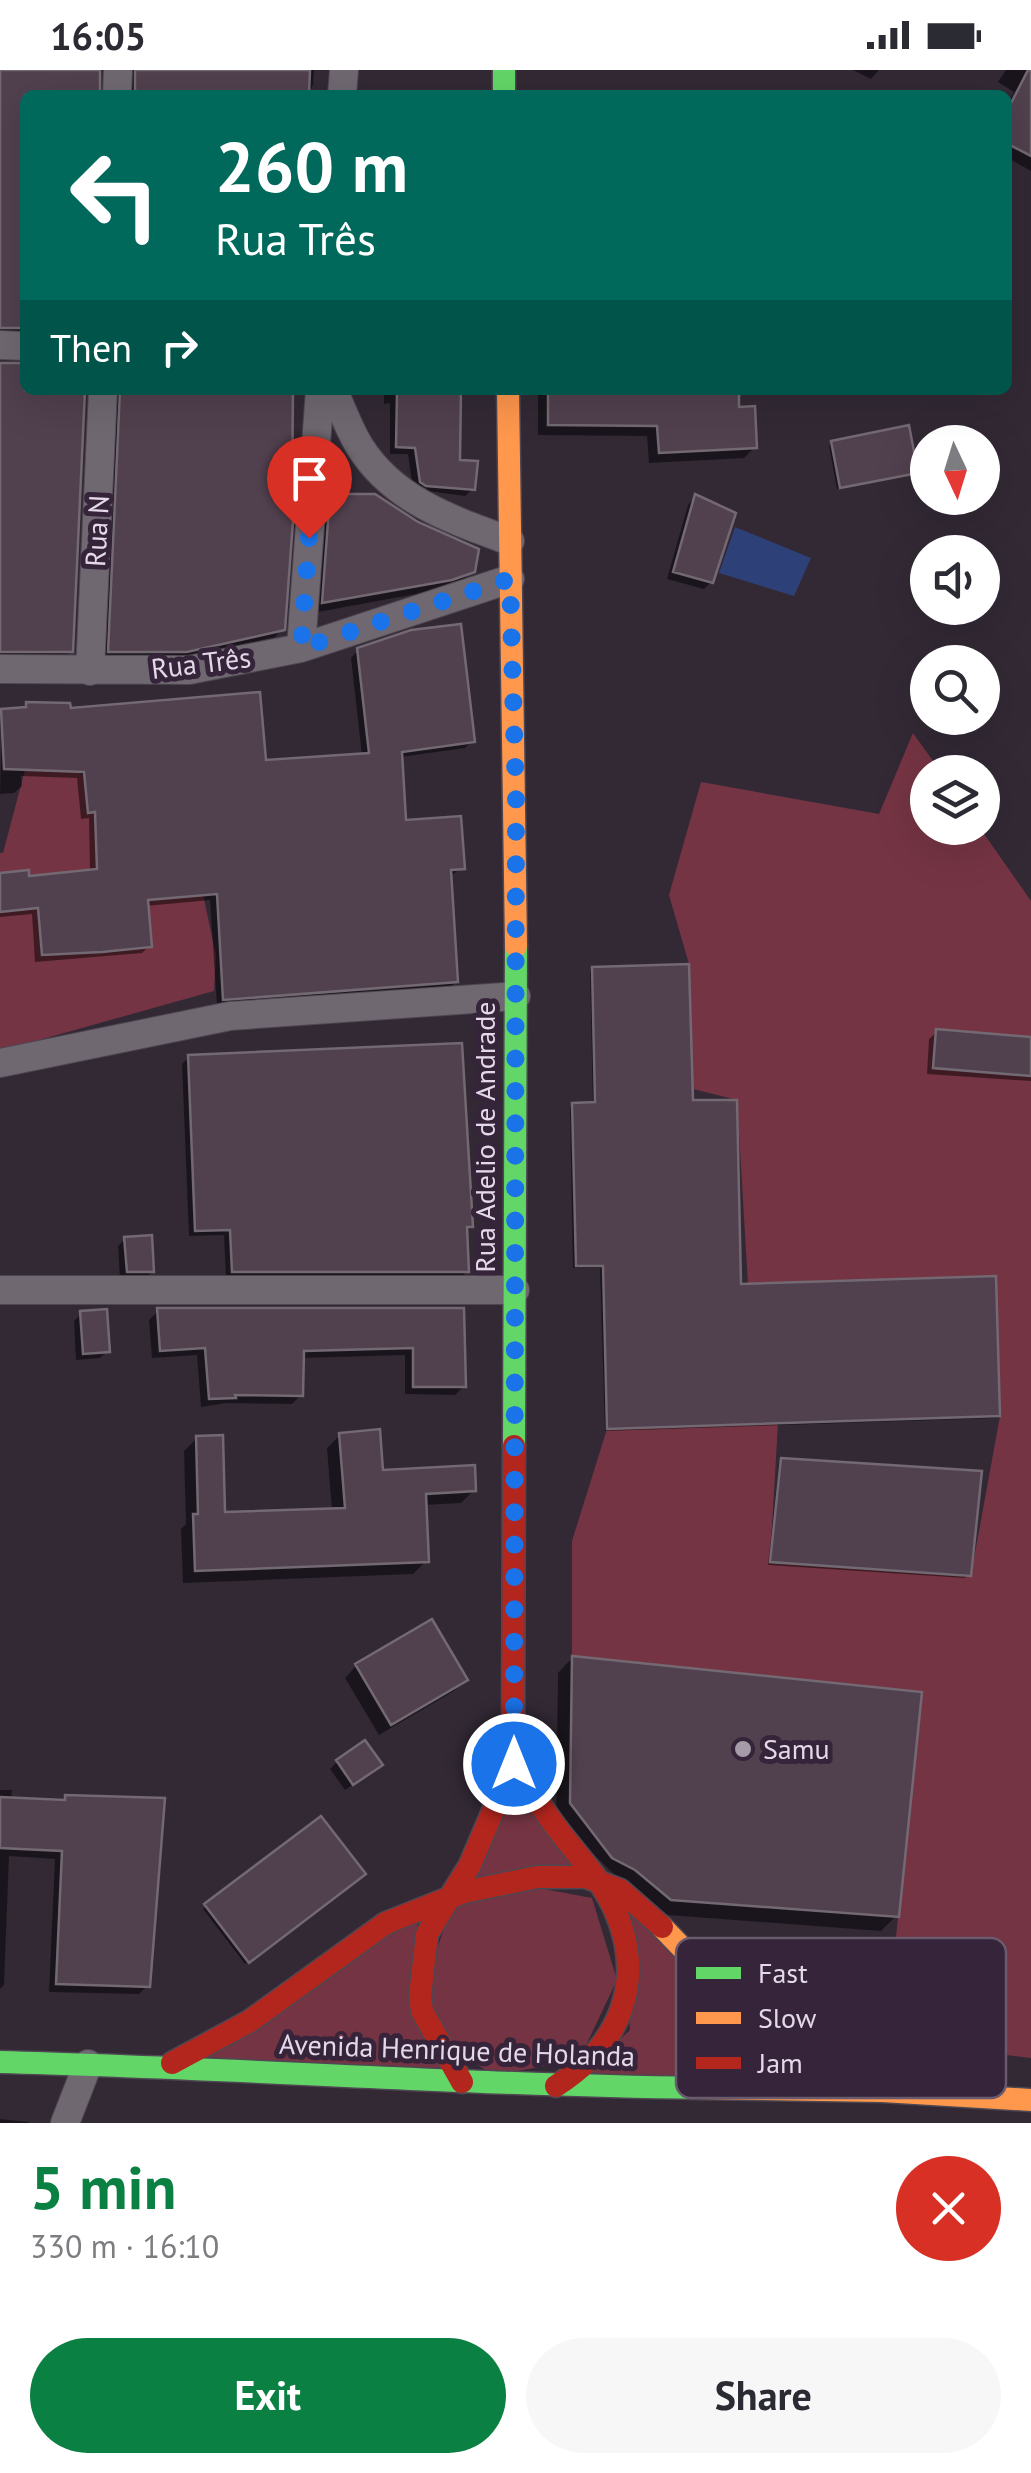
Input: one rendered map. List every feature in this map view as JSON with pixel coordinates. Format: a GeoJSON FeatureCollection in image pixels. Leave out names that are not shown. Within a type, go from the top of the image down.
{"type":"FeatureCollection","features":[{"type":"Feature","properties":{"kind":"main road","name":"Rua Adelio de Andrade"},"geometry":{"type":"LineString","coordinates":[[508,395],[516,798],[514,1764]]}},
{"type":"Feature","properties":{"kind":"main road"},"geometry":{"type":"LineString","coordinates":[[514,1764],[557,1827],[600,1879],[627,1944],[628,1972],[621,2017],[593,2061],[556,2086]]}},
{"type":"Feature","properties":{"kind":"main road"},"geometry":{"type":"LineString","coordinates":[[462,2082],[428,2026],[420,1996],[428,1934],[491,1822],[514,1764]]}},
{"type":"Feature","properties":{"kind":"main road"},"geometry":{"type":"LineString","coordinates":[[165,2066],[230,2036],[398,1917],[498,1883],[550,1875],[600,1879],[635,1902],[676,1944]]}},
{"type":"Feature","properties":{"kind":"main road","name":"Avenida Henrique de Holanda"},"geometry":{"type":"LineString","coordinates":[[0,2062],[676,2088]]}},
{"type":"Feature","properties":{"kind":"main road","name":"Avenida Henrique de Holanda"},"geometry":{"type":"LineString","coordinates":[[998,2098],[1031,2100]]}},
{"type":"Feature","properties":{"kind":"street","name":"Rua N"},"geometry":{"type":"LineString","coordinates":[[90,672],[103,395]]}},
{"type":"Feature","properties":{"kind":"street"},"geometry":{"type":"LineString","coordinates":[[301,648],[320,395]]}},
{"type":"Feature","properties":{"kind":"street"},"geometry":{"type":"LineString","coordinates":[[335,395],[359,447],[387,480],[432,512],[510,541]]}},
{"type":"Feature","properties":{"kind":"street","name":"Rua Três"},"geometry":{"type":"LineString","coordinates":[[0,669],[189,670],[301,648],[510,579]]}},
{"type":"Feature","properties":{"kind":"street"},"geometry":{"type":"LineString","coordinates":[[0,1062],[230,1016],[516,996]]}},
{"type":"Feature","properties":{"kind":"street"},"geometry":{"type":"LineString","coordinates":[[0,1290],[515,1290]]}},
{"type":"Feature","properties":{"kind":"street"},"geometry":{"type":"LineString","coordinates":[[64,2123],[88,2064]]}},
{"type":"Feature","properties":{"kind":"shaded area"},"geometry":{"type":"Polygon","coordinates":[[[914,735],[929,755],[910,755],[910,845],[992,845],[1031,901],[1031,2058],[1006,2055],[1006,1938],[896,1938],[922,1692],[572,1656],[572,1541],[607,1429],[778,1423],[770,1562],[971,1575],[1000,1416],[996,1276],[748,1284],[737,1100],[693,1089],[689,964],[669,895],[701,782],[879,814],[914,735]]]}},
{"type":"Feature","properties":{"kind":"shaded area"},"geometry":{"type":"Polygon","coordinates":[[[25,770],[75,771],[197,837],[202,890],[216,955],[214,991],[0,1051],[0,853],[25,770]]]}},
{"type":"Feature","properties":{"kind":"shaded area"},"geometry":{"type":"Polygon","coordinates":[[[516,1781],[584,1869],[458,1885],[516,1781]]]}},
{"type":"Feature","properties":{"kind":"shaded area"},"geometry":{"type":"Polygon","coordinates":[[[528,1886],[592,1898],[617,1980],[579,2060],[494,2075],[448,2047],[428,1977],[454,1898],[528,1886]]]}},
{"type":"Feature","properties":{"kind":"shaded area"},"geometry":{"type":"Polygon","coordinates":[[[623,1909],[676,1951],[676,2080],[579,2078],[630,2030],[623,1909]]]}},
{"type":"Feature","properties":{"kind":"shaded area"},"geometry":{"type":"Polygon","coordinates":[[[415,1916],[455,2074],[188,2062],[415,1916]]]}},
{"type":"Feature","properties":{"kind":"water"},"geometry":{"type":"Polygon","coordinates":[[[735,527],[811,558],[794,596],[719,573],[735,527]]]}},
{"type":"Feature","properties":{"kind":"building"},"geometry":{"type":"Polygon","coordinates":[[[0,70],[100,70],[100,90],[20,90],[20,328],[0,328],[0,70]]]}},
{"type":"Feature","properties":{"kind":"building"},"geometry":{"type":"Polygon","coordinates":[[[135,70],[310,70],[309,90],[135,90],[135,70]]]}},
{"type":"Feature","properties":{"kind":"building"},"geometry":{"type":"Polygon","coordinates":[[[1031,70],[1031,156],[1012,146],[1012,101],[1031,70]]]}},
{"type":"Feature","properties":{"kind":"building"},"geometry":{"type":"Polygon","coordinates":[[[0,363],[20,363],[20,395],[85,395],[73,652],[0,652],[0,363]]]}},
{"type":"Feature","properties":{"kind":"building"},"geometry":{"type":"Polygon","coordinates":[[[120,395],[293,395],[295,494],[285,630],[187,652],[108,652],[120,395]]]}},
{"type":"Feature","properties":{"kind":"building"},"geometry":{"type":"Polygon","coordinates":[[[397,395],[461,395],[460,460],[478,461],[475,490],[426,486],[420,482],[415,448],[396,447],[397,395]]]}},
{"type":"Feature","properties":{"kind":"building"},"geometry":{"type":"Polygon","coordinates":[[[548,395],[739,395],[739,407],[755,406],[757,448],[659,453],[657,426],[548,425],[548,395]]]}},
{"type":"Feature","properties":{"kind":"building"},"geometry":{"type":"Polygon","coordinates":[[[909,425],[910,475],[840,488],[831,441],[909,425]]]}},
{"type":"Feature","properties":{"kind":"building"},"geometry":{"type":"Polygon","coordinates":[[[330,494],[375,494],[418,522],[479,549],[475,572],[452,580],[322,603],[330,494]]]}},
{"type":"Feature","properties":{"kind":"building"},"geometry":{"type":"Polygon","coordinates":[[[695,494],[736,513],[713,583],[673,572],[695,494]]]}},
{"type":"Feature","properties":{"kind":"building"},"geometry":{"type":"Polygon","coordinates":[[[461,624],[475,742],[402,752],[406,820],[461,816],[465,869],[451,870],[458,982],[223,1000],[217,894],[148,900],[152,947],[102,952],[42,955],[38,908],[0,912],[0,873],[29,870],[29,876],[97,869],[95,812],[88,813],[84,772],[4,769],[1,709],[26,707],[26,702],[70,703],[71,708],[260,692],[266,760],[369,753],[357,648],[411,630],[461,624]]]}},
{"type":"Feature","properties":{"kind":"building"},"geometry":{"type":"Polygon","coordinates":[[[689,964],[693,1100],[737,1100],[741,1284],[996,1276],[1000,1416],[607,1429],[603,1266],[576,1266],[572,1103],[595,1102],[592,967],[689,964]]]}},
{"type":"Feature","properties":{"kind":"building"},"geometry":{"type":"Polygon","coordinates":[[[936,1029],[1031,1037],[1031,1076],[933,1068],[936,1029]]]}},
{"type":"Feature","properties":{"kind":"building"},"geometry":{"type":"Polygon","coordinates":[[[462,1043],[473,1227],[467,1227],[469,1272],[232,1272],[230,1230],[195,1231],[188,1055],[462,1043]]]}},
{"type":"Feature","properties":{"kind":"building"},"geometry":{"type":"Polygon","coordinates":[[[152,1235],[154,1272],[127,1272],[124,1237],[152,1235]]]}},
{"type":"Feature","properties":{"kind":"building"},"geometry":{"type":"Polygon","coordinates":[[[157,1308],[464,1308],[466,1387],[413,1387],[413,1348],[304,1351],[303,1396],[235,1395],[236,1398],[209,1399],[205,1348],[160,1351],[157,1308]]]}},
{"type":"Feature","properties":{"kind":"building"},"geometry":{"type":"Polygon","coordinates":[[[107,1309],[110,1352],[83,1354],[80,1311],[107,1309]]]}},
{"type":"Feature","properties":{"kind":"building"},"geometry":{"type":"Polygon","coordinates":[[[380,1429],[383,1470],[475,1465],[476,1491],[426,1494],[429,1562],[195,1571],[196,1436],[223,1435],[225,1512],[345,1508],[339,1433],[380,1429]]]}},
{"type":"Feature","properties":{"kind":"building"},"geometry":{"type":"Polygon","coordinates":[[[781,1458],[982,1471],[971,1576],[770,1562],[781,1458]]]}},
{"type":"Feature","properties":{"kind":"building"},"geometry":{"type":"Polygon","coordinates":[[[432,1619],[468,1680],[391,1725],[355,1664],[432,1619]]]}},
{"type":"Feature","properties":{"kind":"building","name":"Samu"},"geometry":{"type":"Polygon","coordinates":[[[572,1656],[922,1692],[899,1917],[671,1900],[635,1870],[612,1858],[570,1803],[572,1656]]]}},
{"type":"Feature","properties":{"kind":"building"},"geometry":{"type":"Polygon","coordinates":[[[365,1740],[383,1765],[353,1785],[336,1760],[365,1740]]]}},
{"type":"Feature","properties":{"kind":"building"},"geometry":{"type":"Polygon","coordinates":[[[65,1795],[165,1798],[150,1987],[56,1984],[62,1851],[0,1848],[0,1797],[65,1800],[65,1795]]]}},
{"type":"Feature","properties":{"kind":"building"},"geometry":{"type":"Polygon","coordinates":[[[321,1816],[366,1874],[249,1963],[204,1904],[321,1816]]]}},
{"type":"Feature","properties":{"kind":"traffic: fast"},"geometry":{"type":"LineString","coordinates":[[504,70],[504,90]]}},
{"type":"Feature","properties":{"kind":"traffic: fast"},"geometry":{"type":"LineString","coordinates":[[514,1446],[516,946]]}},
{"type":"Feature","properties":{"kind":"traffic: fast"},"geometry":{"type":"LineString","coordinates":[[0,2062],[676,2087]]}},
{"type":"Feature","properties":{"kind":"traffic: slow"},"geometry":{"type":"LineString","coordinates":[[508,395],[516,946]]}},
{"type":"Feature","properties":{"kind":"traffic: slow"},"geometry":{"type":"LineString","coordinates":[[662,1927],[676,1942]]}},
{"type":"Feature","properties":{"kind":"traffic: slow"},"geometry":{"type":"LineString","coordinates":[[998,2098],[1031,2100]]}},
{"type":"Feature","properties":{"kind":"traffic: jam"},"geometry":{"type":"LineString","coordinates":[[462,2082],[422,2011],[420,1996],[427,1934],[470,1865],[513,1764],[514,1446]]}},
{"type":"Feature","properties":{"kind":"traffic: jam"},"geometry":{"type":"LineString","coordinates":[[513,1764],[608,1897],[624,1935],[628,1961],[627,1986],[611,2031],[597,2051],[556,2086]]}},
{"type":"Feature","properties":{"kind":"traffic: jam"},"geometry":{"type":"LineString","coordinates":[[172,2063],[250,2021],[386,1923],[464,1892],[537,1877],[586,1877],[620,1890],[662,1927]]}},
{"type":"Feature","properties":{"kind":"place","name":"Samu"},"geometry":{"type":"Point","coordinates":[743,1749]}},
{"type":"Feature","properties":{"kind":"route"},"geometry":{"type":"LineString","coordinates":[[309,538],[301,648],[510,579],[516,798],[514,1764]]}}]}
